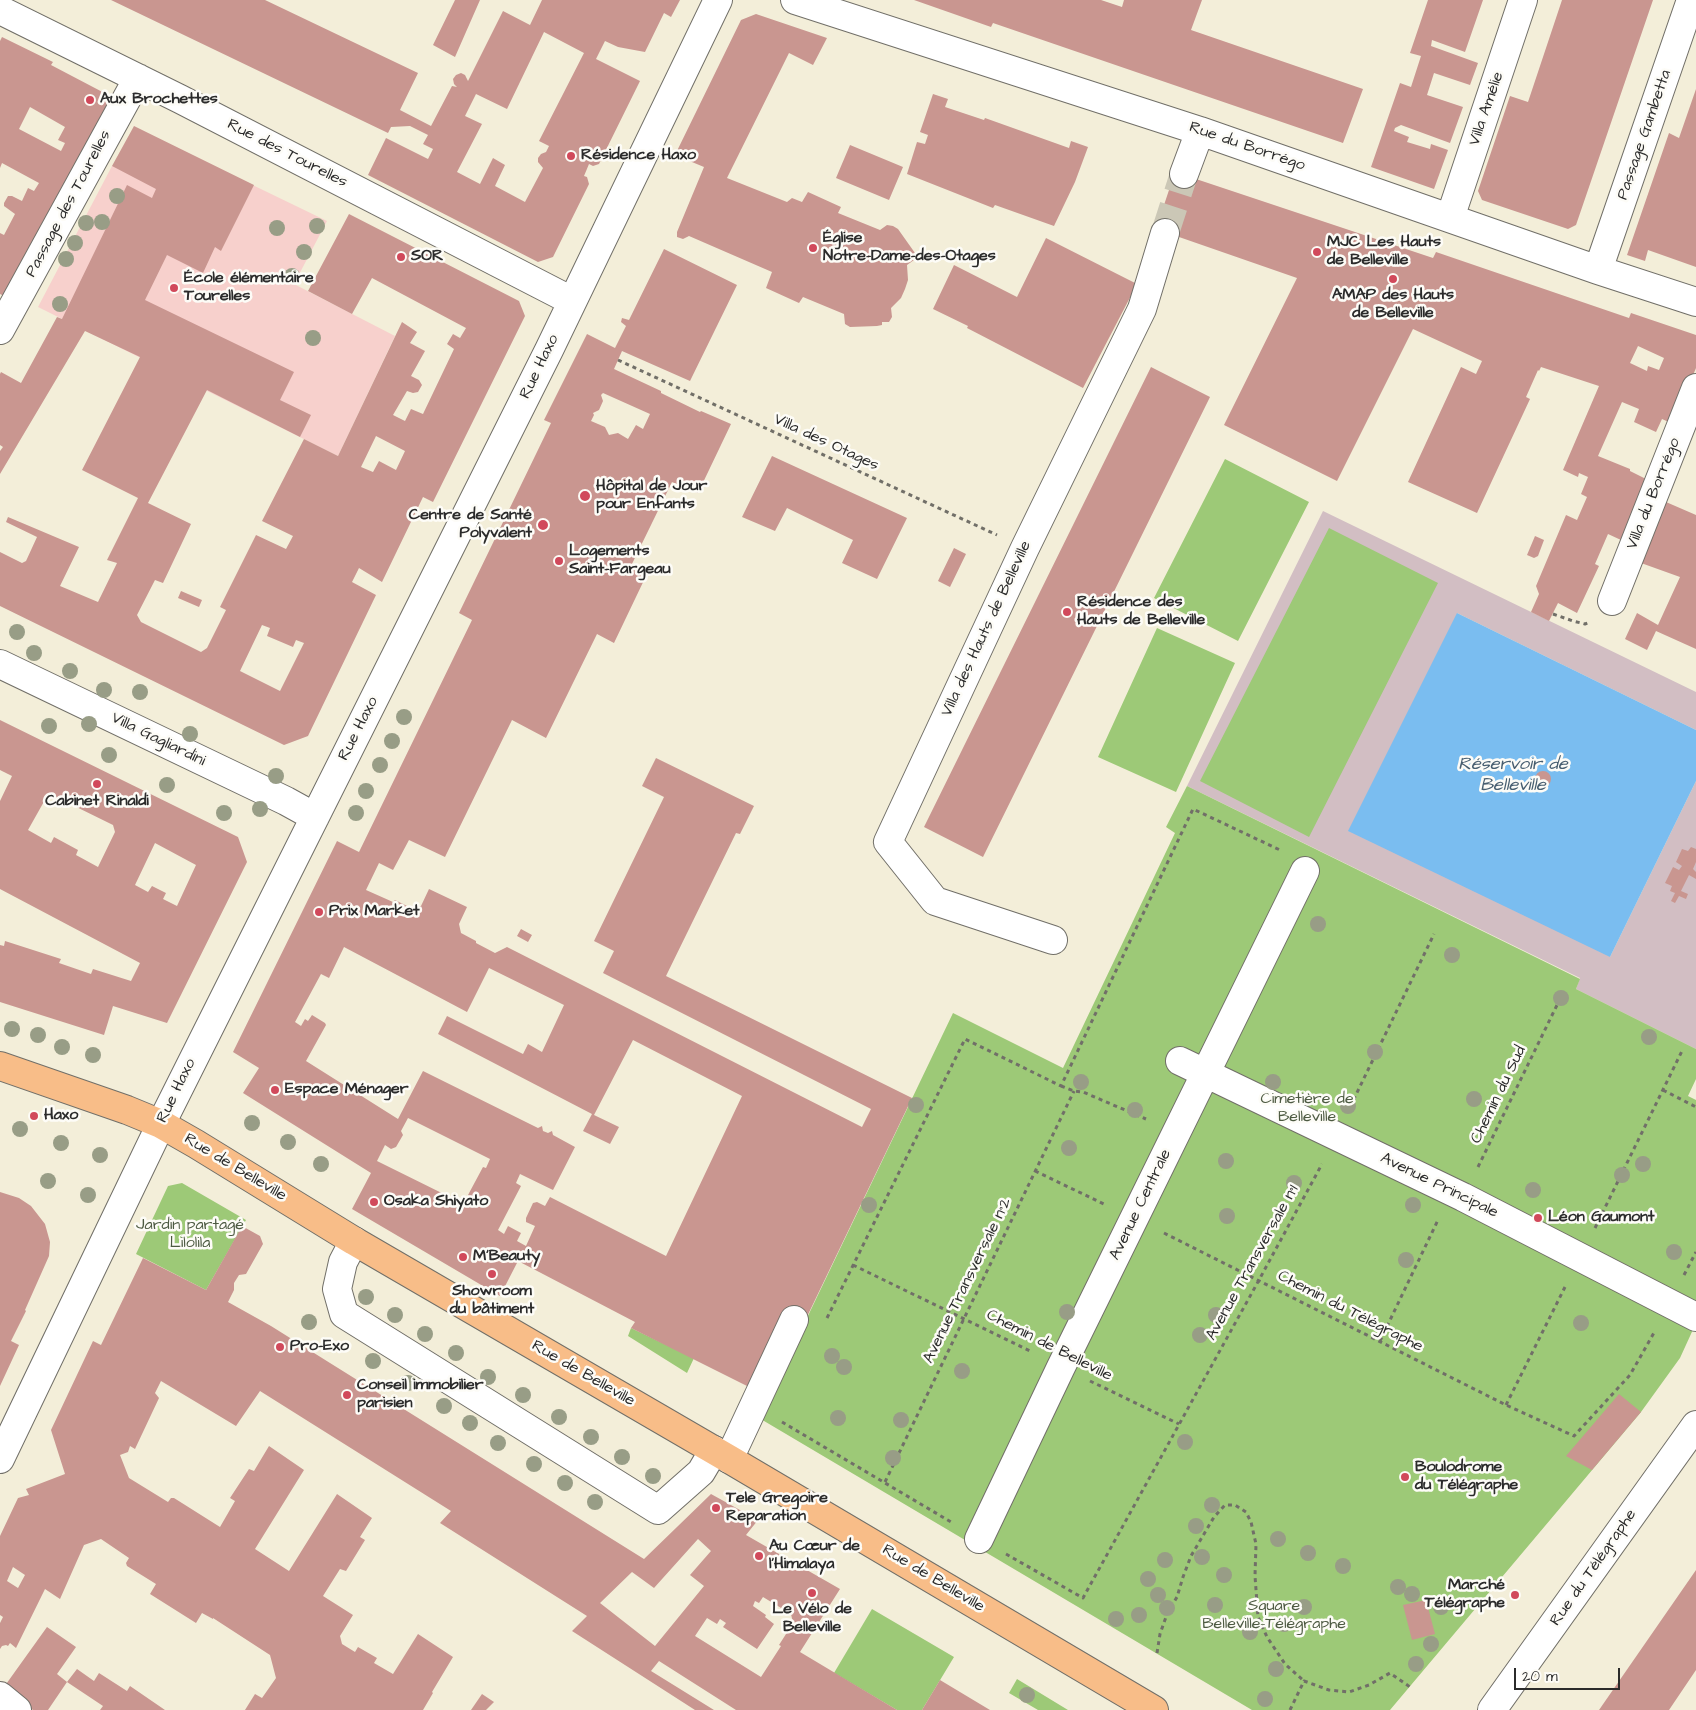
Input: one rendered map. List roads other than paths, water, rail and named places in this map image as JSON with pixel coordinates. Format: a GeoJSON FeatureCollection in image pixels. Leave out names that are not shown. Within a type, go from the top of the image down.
{"type":"FeatureCollection","features":[{"type":"Feature","properties":{"kind":"main road","name":"Rue de Belleville"},"geometry":{"type":"LineString","coordinates":[[0,1066],[127,1110],[161,1124],[354,1242],[722,1454],[1154,1710]]}},
{"type":"Feature","properties":{"kind":"street","name":"Rue Haxo"},"geometry":{"type":"LineString","coordinates":[[0,1459],[161,1124],[572,301],[718,0]]}},
{"type":"Feature","properties":{"kind":"street","name":"Rue du Borrégo"},"geometry":{"type":"LineString","coordinates":[[795,0],[1200,131],[1598,270],[1696,302]]}},
{"type":"Feature","properties":{"kind":"street","name":"Villa Amélie"},"geometry":{"type":"LineString","coordinates":[[1450,218],[1523,0]]}},
{"type":"Feature","properties":{"kind":"street","name":"Passage Gambetta"},"geometry":{"type":"LineString","coordinates":[[1598,270],[1691,0]]}},
{"type":"Feature","properties":{"kind":"street","name":"Rue des Tourelles"},"geometry":{"type":"LineString","coordinates":[[0,10],[138,78],[572,301]]}},
{"type":"Feature","properties":{"kind":"street","name":"Passage des Tourelles"},"geometry":{"type":"LineString","coordinates":[[0,330],[138,78]]}},
{"type":"Feature","properties":{"kind":"street"},"geometry":{"type":"LineString","coordinates":[[1184,174],[1200,131]]}},
{"type":"Feature","properties":{"kind":"street","name":"Villa des Hauts de Belleville"},"geometry":{"type":"LineString","coordinates":[[1053,940],[935,901],[888,842],[1024,548],[1142,309],[1165,233]]}},
{"type":"Feature","properties":{"kind":"street","name":"Villa du Borrégo"},"geometry":{"type":"LineString","coordinates":[[1603,611],[1696,388]]}},
{"type":"Feature","properties":{"kind":"street","name":"Villa Gagliardini"},"geometry":{"type":"LineString","coordinates":[[0,664],[286,801],[315,817]]}},
{"type":"Feature","properties":{"kind":"street","name":"Avenue Centrale"},"geometry":{"type":"LineString","coordinates":[[979,1539],[1061,1366],[1305,871]]}},
{"type":"Feature","properties":{"kind":"street","name":"Avenue Principale"},"geometry":{"type":"LineString","coordinates":[[1180,1061],[1457,1195],[1696,1317]]}},
{"type":"Feature","properties":{"kind":"street"},"geometry":{"type":"LineString","coordinates":[[354,1242],[343,1262],[337,1289],[344,1314],[658,1510],[722,1454],[794,1320]]}},
{"type":"Feature","properties":{"kind":"street","name":"Rue du Télégraphe"},"geometry":{"type":"LineString","coordinates":[[1492,1710],[1696,1425]]}},
{"type":"Feature","properties":{"kind":"street"},"geometry":{"type":"LineString","coordinates":[[0,1696],[17,1710]]}},
{"type":"Feature","properties":{"kind":"water","name":"Réservoir de Belleville"},"geometry":{"type":"Polygon","coordinates":[[[1457,613],[1696,730],[1696,781],[1610,957],[1348,831],[1457,613]]]}},
{"type":"Feature","properties":{"kind":"tunnel"},"geometry":{"type":"LineString","coordinates":[[1165,233],[1184,174]]}},
{"type":"Feature","properties":{"kind":"place","name":"Aux Brochettes"},"geometry":{"type":"Point","coordinates":[90,100]}},
{"type":"Feature","properties":{"kind":"place","name":"Résidence Haxo"},"geometry":{"type":"Point","coordinates":[571,156]}},
{"type":"Feature","properties":{"kind":"place","name":"Église Notre-Dame-des-Otages"},"geometry":{"type":"Point","coordinates":[813,248]}},
{"type":"Feature","properties":{"kind":"place","name":"MJC Les Hauts de Belleville"},"geometry":{"type":"Point","coordinates":[1317,252]}},
{"type":"Feature","properties":{"kind":"place","name":"SOR"},"geometry":{"type":"Point","coordinates":[401,257]}},
{"type":"Feature","properties":{"kind":"place","name":"AMAP des Hauts de Belleville"},"geometry":{"type":"Point","coordinates":[1393,279]}},
{"type":"Feature","properties":{"kind":"place","name":"École élémentaire Tourelles"},"geometry":{"type":"Point","coordinates":[174,288]}},
{"type":"Feature","properties":{"kind":"place","name":"Hôpital de Jour pour Enfants"},"geometry":{"type":"Point","coordinates":[585,496]}},
{"type":"Feature","properties":{"kind":"place","name":"Centre de Santé Polyvalent"},"geometry":{"type":"Point","coordinates":[543,525]}},
{"type":"Feature","properties":{"kind":"place","name":"Logements Saint-Fargeau"},"geometry":{"type":"Point","coordinates":[559,561]}},
{"type":"Feature","properties":{"kind":"place","name":"Résidence des Hauts de Belleville"},"geometry":{"type":"Point","coordinates":[1067,612]}},
{"type":"Feature","properties":{"kind":"place","name":"Cabinet Rinaldi"},"geometry":{"type":"Point","coordinates":[97,784]}},
{"type":"Feature","properties":{"kind":"place","name":"Prix Market"},"geometry":{"type":"Point","coordinates":[319,912]}},
{"type":"Feature","properties":{"kind":"place","name":"Espace Ménager"},"geometry":{"type":"Point","coordinates":[275,1090]}},
{"type":"Feature","properties":{"kind":"place","name":"Haxo"},"geometry":{"type":"Point","coordinates":[34,1116]}},
{"type":"Feature","properties":{"kind":"place","name":"Osaka Shiyato"},"geometry":{"type":"Point","coordinates":[374,1202]}},
{"type":"Feature","properties":{"kind":"place","name":"Léon Gaumont"},"geometry":{"type":"Point","coordinates":[1538,1218]}},
{"type":"Feature","properties":{"kind":"place","name":"M'Beauty"},"geometry":{"type":"Point","coordinates":[463,1257]}},
{"type":"Feature","properties":{"kind":"place","name":"Showroom du bâtiment"},"geometry":{"type":"Point","coordinates":[492,1274]}},
{"type":"Feature","properties":{"kind":"place","name":"Pro-Exo"},"geometry":{"type":"Point","coordinates":[280,1347]}},
{"type":"Feature","properties":{"kind":"place","name":"Conseil immobilier parisien"},"geometry":{"type":"Point","coordinates":[347,1395]}},
{"type":"Feature","properties":{"kind":"place","name":"Boulodrome du Télégraphe"},"geometry":{"type":"Point","coordinates":[1405,1477]}},
{"type":"Feature","properties":{"kind":"place","name":"Tele Gregoire Reparation"},"geometry":{"type":"Point","coordinates":[716,1508]}},
{"type":"Feature","properties":{"kind":"place","name":"Au Cœur de l'Himalaya"},"geometry":{"type":"Point","coordinates":[759,1556]}},
{"type":"Feature","properties":{"kind":"place","name":"Le Vélo de Belleville"},"geometry":{"type":"Point","coordinates":[812,1593]}},
{"type":"Feature","properties":{"kind":"place","name":"Marché Télégraphe"},"geometry":{"type":"Point","coordinates":[1515,1595]}},
{"type":"Feature","properties":{"kind":"park label","name":"Cimetière de Belleville"},"geometry":{"type":"Point","coordinates":[1307,1109]}},
{"type":"Feature","properties":{"kind":"park label","name":"Jardin partagé Lilolila"},"geometry":{"type":"Point","coordinates":[190,1235]}},
{"type":"Feature","properties":{"kind":"park label","name":"Square Belleville-Télégraphe"},"geometry":{"type":"Point","coordinates":[1274,1616]}}]}
